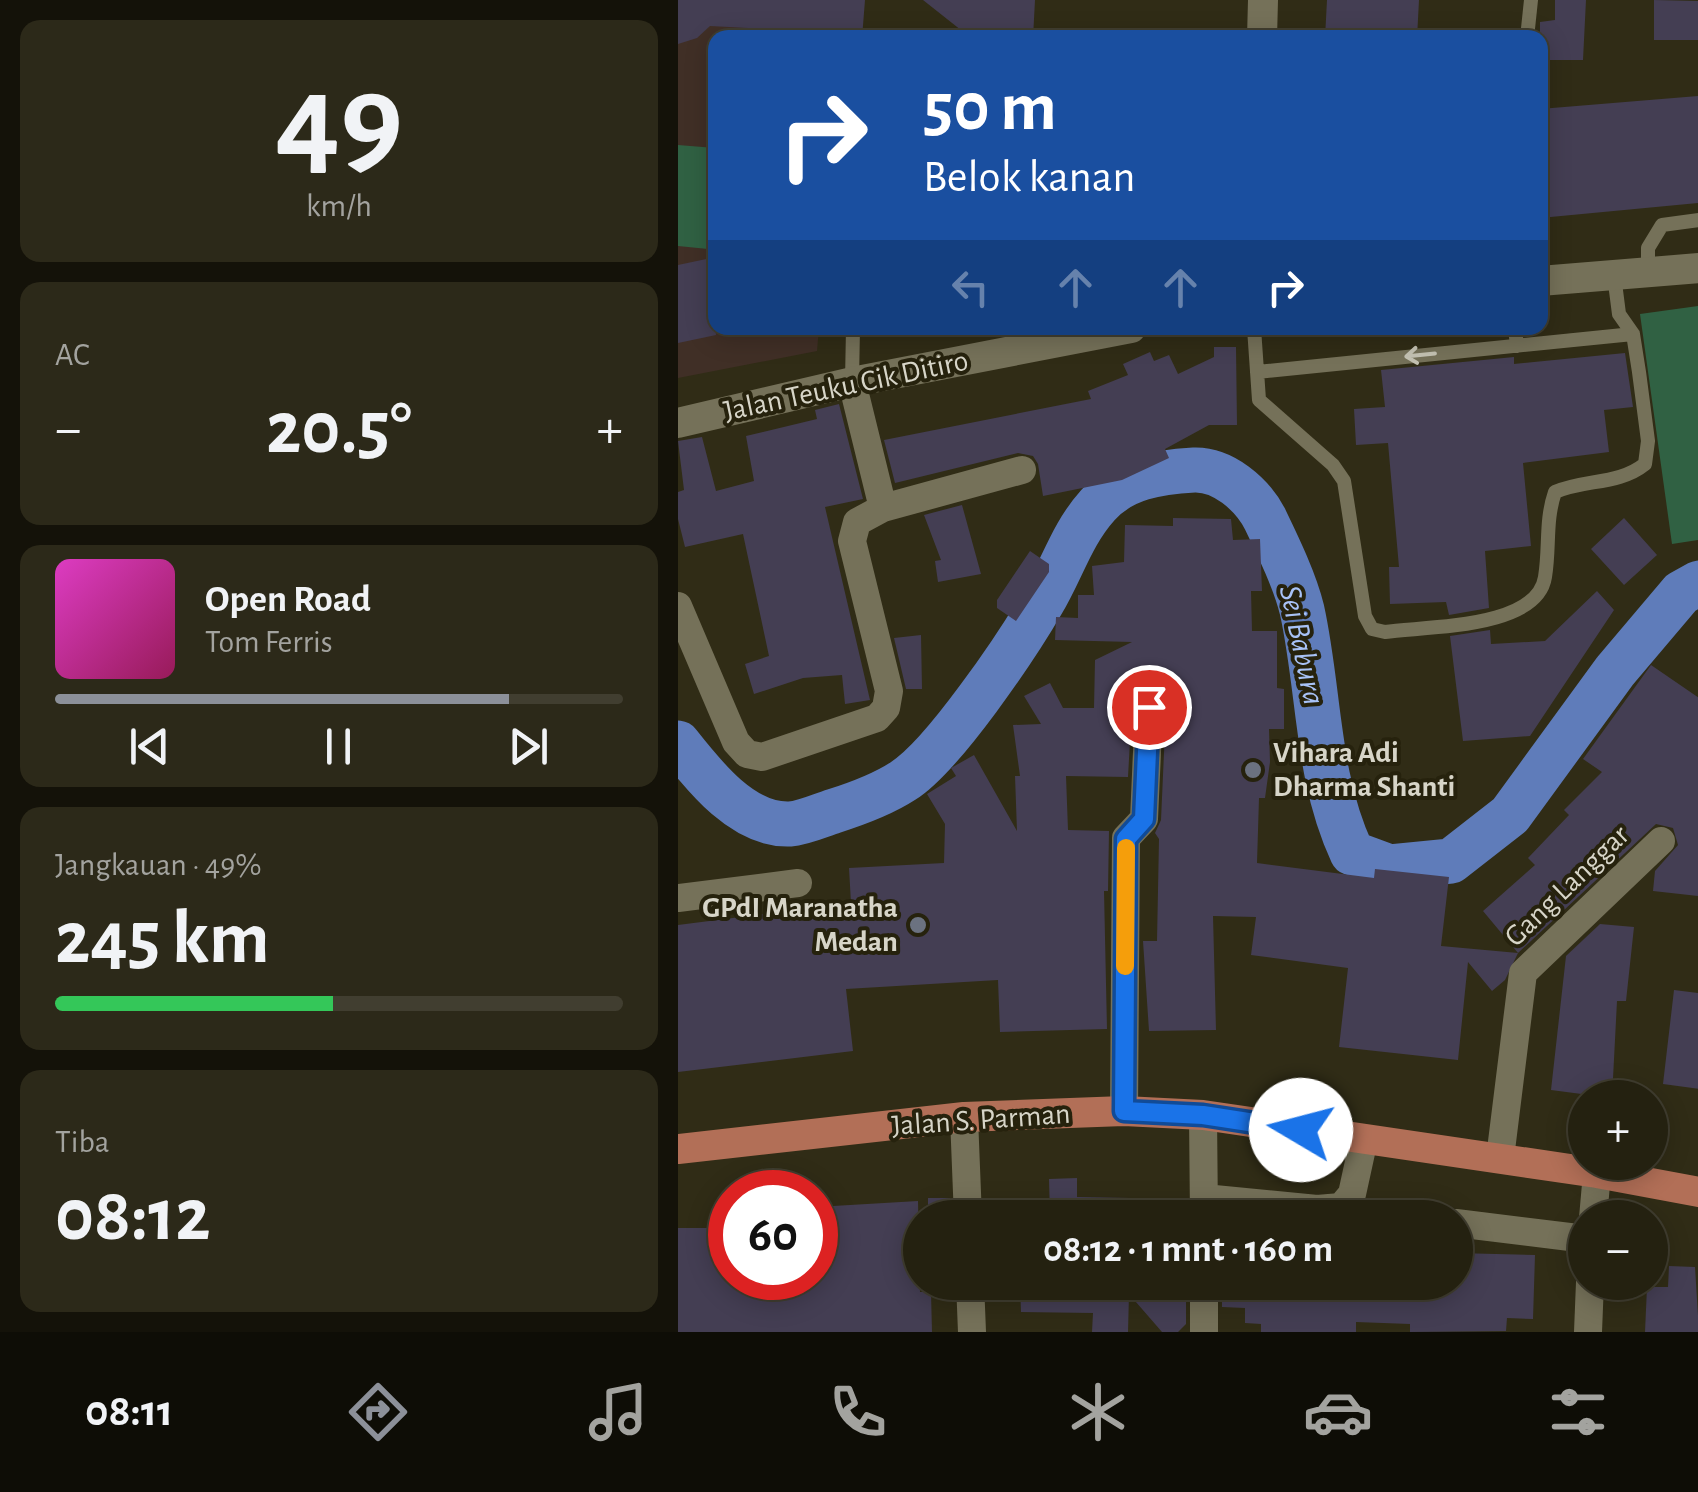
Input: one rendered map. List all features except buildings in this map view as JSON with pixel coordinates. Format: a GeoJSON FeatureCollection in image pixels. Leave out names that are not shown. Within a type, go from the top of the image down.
{"type":"FeatureCollection","features":[{"type":"Feature","properties":{"kind":"main road","name":"Jalan S. Parman"},"geometry":{"type":"LineString","coordinates":[[678,1148],[964,1117],[1124,1111],[1203,1115],[1568,1169]]}},
{"type":"Feature","properties":{"kind":"main road","name":"Jalan S. Parman"},"geometry":{"type":"LineString","coordinates":[[1634,1180],[1698,1192]]}},
{"type":"Feature","properties":{"kind":"street"},"geometry":{"type":"LineString","coordinates":[[1262,30],[1263,0]]}},
{"type":"Feature","properties":{"kind":"street"},"geometry":{"type":"LineString","coordinates":[[1548,281],[1698,268]]}},
{"type":"Feature","properties":{"kind":"street","name":"Jalan Teuku Cik Ditiro"},"geometry":{"type":"LineString","coordinates":[[678,423],[852,382],[1089,335]]}},
{"type":"Feature","properties":{"kind":"street"},"geometry":{"type":"LineString","coordinates":[[852,382],[883,508]]}},
{"type":"Feature","properties":{"kind":"street"},"geometry":{"type":"LineString","coordinates":[[678,606],[736,742],[747,754],[762,757],[877,718],[886,708],[889,691],[852,536],[857,522],[883,508],[1022,470]]}},
{"type":"Feature","properties":{"kind":"street"},"geometry":{"type":"LineString","coordinates":[[1124,1111],[1126,839],[1144,819],[1149,707]]}},
{"type":"Feature","properties":{"kind":"street","name":"Gang Langgar"},"geometry":{"type":"LineString","coordinates":[[1500,1158],[1522,972],[1660,841]]}},
{"type":"Feature","properties":{"kind":"street"},"geometry":{"type":"LineString","coordinates":[[678,898],[798,883]]}},
{"type":"Feature","properties":{"kind":"street"},"geometry":{"type":"LineString","coordinates":[[1203,1115],[1204,1200]]}},
{"type":"Feature","properties":{"kind":"street"},"geometry":{"type":"LineString","coordinates":[[964,1117],[967,1200]]}},
{"type":"Feature","properties":{"kind":"street"},"geometry":{"type":"LineString","coordinates":[[1346,1200],[1352,1194],[1364,1139]]}},
{"type":"Feature","properties":{"kind":"street"},"geometry":{"type":"LineString","coordinates":[[1473,1225],[1568,1237]]}},
{"type":"Feature","properties":{"kind":"street"},"geometry":{"type":"LineString","coordinates":[[971,1300],[972,1332]]}},
{"type":"Feature","properties":{"kind":"street"},"geometry":{"type":"LineString","coordinates":[[1204,1300],[1204,1332]]}},
{"type":"Feature","properties":{"kind":"street"},"geometry":{"type":"LineString","coordinates":[[1588,1332],[1589,1300]]}},
{"type":"Feature","properties":{"kind":"lane"},"geometry":{"type":"LineString","coordinates":[[1528,30],[1531,0]]}},
{"type":"Feature","properties":{"kind":"lane"},"geometry":{"type":"LineString","coordinates":[[1648,272],[1648,248],[1662,225],[1698,220]]}},
{"type":"Feature","properties":{"kind":"lane"},"geometry":{"type":"LineString","coordinates":[[1254,335],[1259,400],[1268,412],[1333,465],[1344,482],[1366,616],[1372,629],[1385,632],[1506,616],[1534,602],[1545,579],[1546,517],[1555,492],[1578,482],[1629,477],[1644,464],[1648,440],[1633,334],[1618,314],[1614,275]]}},
{"type":"Feature","properties":{"kind":"lane"},"geometry":{"type":"LineString","coordinates":[[1256,372],[1633,334]]}},
{"type":"Feature","properties":{"kind":"lane"},"geometry":{"type":"LineString","coordinates":[[852,382],[853,335]]}},
{"type":"Feature","properties":{"kind":"lane"},"geometry":{"type":"LineString","coordinates":[[1516,335],[1518,346]]}},
{"type":"Feature","properties":{"kind":"shaded area"},"geometry":{"type":"Polygon","coordinates":[[[678,0],[809,30],[708,30],[708,335],[818,335],[817,351],[678,378],[678,0]]]}},
{"type":"Feature","properties":{"kind":"green space"},"geometry":{"type":"Polygon","coordinates":[[[678,145],[708,147],[708,249],[678,246],[678,145]]]}},
{"type":"Feature","properties":{"kind":"green space"},"geometry":{"type":"Polygon","coordinates":[[[1698,306],[1698,540],[1672,544],[1640,314],[1698,306]]]}},
{"type":"Feature","properties":{"kind":"waterway","name":"Sei Babura"},"geometry":{"type":"LineString","coordinates":[[678,743],[726,797],[756,817],[773,822],[807,821],[887,790],[903,781],[938,749],[998,672],[1098,505],[1119,488],[1142,478],[1168,472],[1205,471],[1226,478],[1252,501],[1265,519],[1291,576],[1308,641],[1325,764],[1340,824],[1352,853],[1390,867],[1451,861],[1510,815],[1615,671],[1681,593],[1699,583]]}},
{"type":"Feature","properties":{"kind":"slow traffic"},"geometry":{"type":"LineString","coordinates":[[1125,966],[1126,848]]}},
{"type":"Feature","properties":{"kind":"place","name":"Vihara Adi Dharma Shanti"},"geometry":{"type":"Point","coordinates":[1253,770]}},
{"type":"Feature","properties":{"kind":"place","name":"GPdI Maranatha Medan"},"geometry":{"type":"Point","coordinates":[918,925]}},
{"type":"Feature","properties":{"kind":"route"},"geometry":{"type":"LineString","coordinates":[[1149,707],[1144,819],[1126,837],[1124,1111],[1203,1115],[1301,1130]]}}]}
